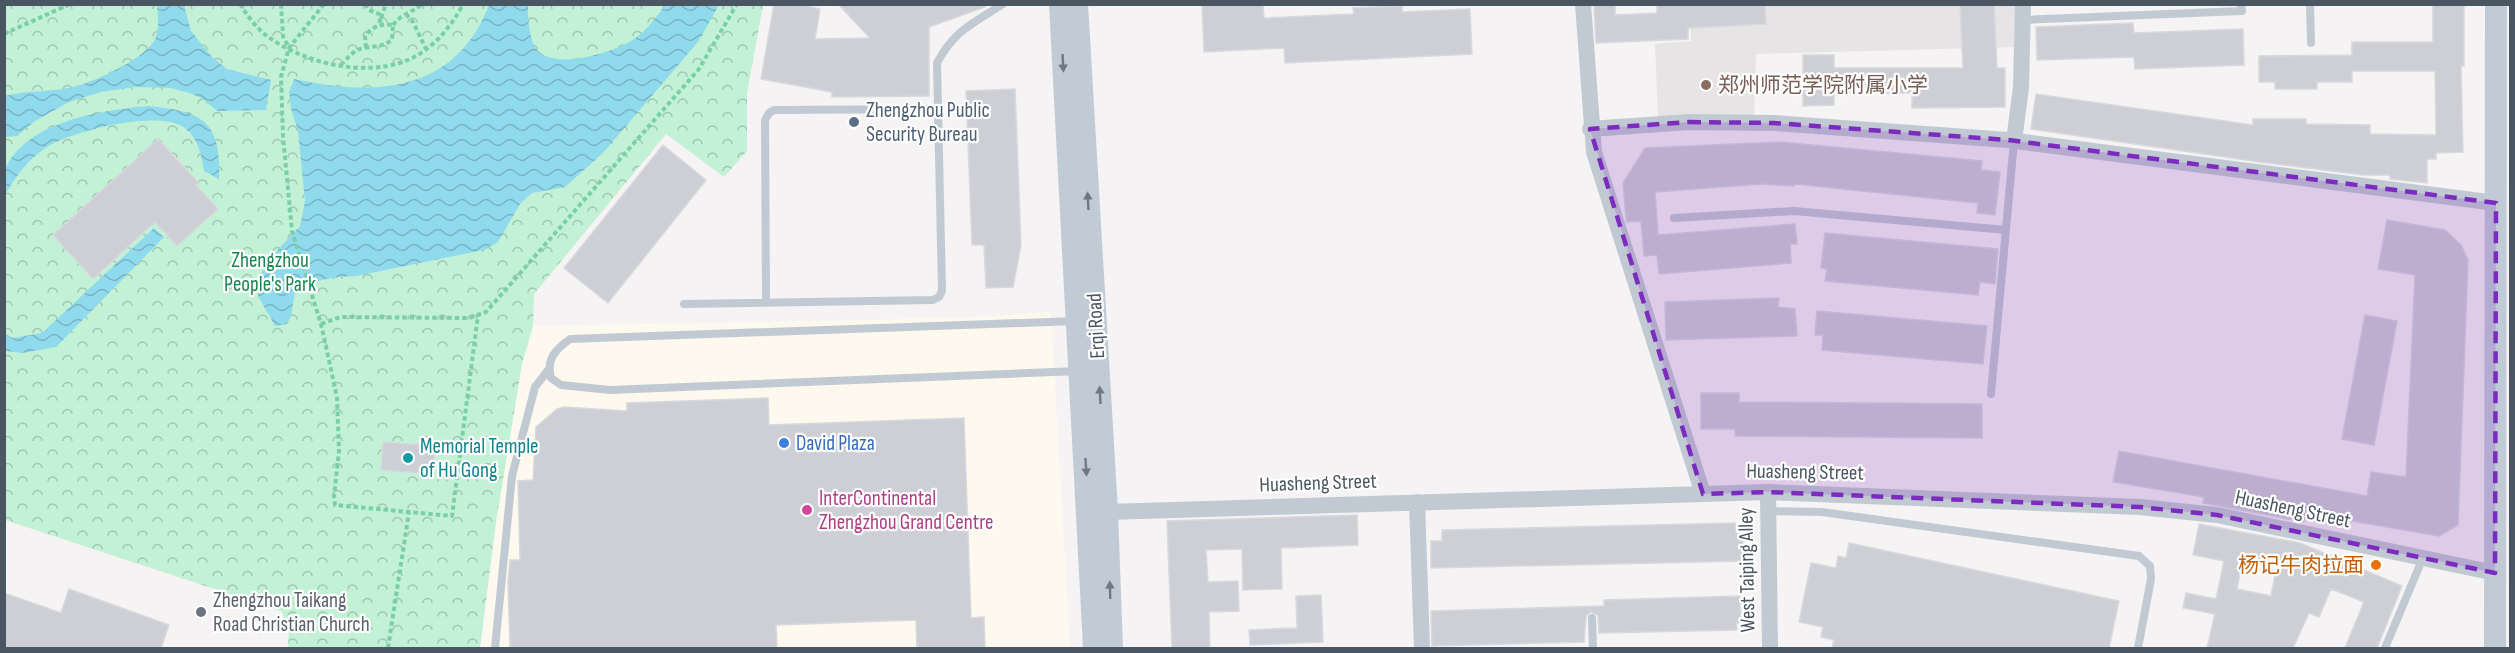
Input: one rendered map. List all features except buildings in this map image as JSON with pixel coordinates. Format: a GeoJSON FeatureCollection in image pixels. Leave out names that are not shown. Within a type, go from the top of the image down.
{"type":"FeatureCollection","features":[{"type":"Feature","properties":{"kind":"main road","name":"Erqi Road"},"geometry":{"type":"LineString","coordinates":[[1060,4],[1094,648]]}},
{"type":"Feature","properties":{"kind":"main road","name":"Erqi Road"},"geometry":{"type":"LineString","coordinates":[[1077,4],[1107,512],[1112,648]]}},
{"type":"Feature","properties":{"kind":"main road"},"geometry":{"type":"LineString","coordinates":[[2495,648],[2500,309],[2496,203],[2496,4]]}},
{"type":"Feature","properties":{"kind":"street"},"geometry":{"type":"LineString","coordinates":[[1583,4],[1590,129],[1594,152],[1703,494]]}},
{"type":"Feature","properties":{"kind":"street"},"geometry":{"type":"LineString","coordinates":[[2014,141],[2021,87],[2023,12]]}},
{"type":"Feature","properties":{"kind":"street"},"geometry":{"type":"LineString","coordinates":[[1590,129],[1689,122],[1774,123],[2014,141],[2496,203]]}},
{"type":"Feature","properties":{"kind":"street","name":"Huasheng Street"},"geometry":{"type":"LineString","coordinates":[[1107,512],[1768,492],[2140,507],[2217,515],[2422,560],[2495,573]]}},
{"type":"Feature","properties":{"kind":"street","name":"West Taiping Alley"},"geometry":{"type":"LineString","coordinates":[[1768,492],[1770,648]]}},
{"type":"Feature","properties":{"kind":"street"},"geometry":{"type":"LineString","coordinates":[[1417,502],[1422,648]]}},
{"type":"Feature","properties":{"kind":"lane"},"geometry":{"type":"LineString","coordinates":[[684,304],[933,300],[939,297],[942,291],[937,63],[947,43],[961,31],[1003,4]]}},
{"type":"Feature","properties":{"kind":"lane"},"geometry":{"type":"LineString","coordinates":[[2023,12],[2242,11],[2241,4]]}},
{"type":"Feature","properties":{"kind":"lane"},"geometry":{"type":"LineString","coordinates":[[2310,4],[2311,43]]}},
{"type":"Feature","properties":{"kind":"lane"},"geometry":{"type":"LineString","coordinates":[[765,302],[765,120],[769,113],[774,110],[938,110]]}},
{"type":"Feature","properties":{"kind":"lane"},"geometry":{"type":"LineString","coordinates":[[1991,394],[2014,141]]}},
{"type":"Feature","properties":{"kind":"lane"},"geometry":{"type":"LineString","coordinates":[[1674,218],[1794,211],[2006,230]]}},
{"type":"Feature","properties":{"kind":"lane"},"geometry":{"type":"LineString","coordinates":[[1077,321],[570,339],[559,347],[549,360],[549,369],[551,378],[561,385],[610,390],[1080,371]]}},
{"type":"Feature","properties":{"kind":"lane"},"geometry":{"type":"LineString","coordinates":[[495,648],[512,476],[535,387],[549,369]]}},
{"type":"Feature","properties":{"kind":"lane"},"geometry":{"type":"LineString","coordinates":[[1768,511],[1822,512],[2139,556],[2150,566],[2151,579],[2138,648]]}},
{"type":"Feature","properties":{"kind":"lane"},"geometry":{"type":"LineString","coordinates":[[2385,648],[2422,560]]}},
{"type":"Feature","properties":{"kind":"lane"},"geometry":{"type":"LineString","coordinates":[[1592,618],[1593,648]]}},
{"type":"Feature","properties":{"kind":"path"},"geometry":{"type":"LineString","coordinates":[[4,34],[70,4]]}},
{"type":"Feature","properties":{"kind":"path"},"geometry":{"type":"LineString","coordinates":[[240,4],[266,36],[289,48],[340,65],[382,66],[408,60],[426,49],[453,21],[463,4]]}},
{"type":"Feature","properties":{"kind":"path"},"geometry":{"type":"LineString","coordinates":[[281,4],[283,36],[289,48]]}},
{"type":"Feature","properties":{"kind":"path"},"geometry":{"type":"LineString","coordinates":[[324,4],[289,48],[281,77],[283,136],[292,231],[321,324],[338,397],[339,451],[335,505],[452,516],[478,315]]}},
{"type":"Feature","properties":{"kind":"path"},"geometry":{"type":"LineString","coordinates":[[365,4],[369,10],[379,14],[381,25]]}},
{"type":"Feature","properties":{"kind":"path"},"geometry":{"type":"LineString","coordinates":[[380,18],[386,4]]}},
{"type":"Feature","properties":{"kind":"path"},"geometry":{"type":"LineString","coordinates":[[340,65],[353,52],[383,46],[392,40],[393,25],[400,16],[422,4]]}},
{"type":"Feature","properties":{"kind":"path"},"geometry":{"type":"LineString","coordinates":[[321,324],[340,317],[469,318],[486,312],[699,69],[737,4]]}},
{"type":"Feature","properties":{"kind":"path"},"geometry":{"type":"LineString","coordinates":[[406,14],[413,22],[426,49]]}},
{"type":"Feature","properties":{"kind":"path"},"geometry":{"type":"LineString","coordinates":[[366,48],[365,36],[369,31],[381,25],[393,25]]}},
{"type":"Feature","properties":{"kind":"path"},"geometry":{"type":"LineString","coordinates":[[388,648],[410,512]]}},
{"type":"Feature","properties":{"kind":"highlighted area"},"geometry":{"type":"Polygon","coordinates":[[[1689,122],[1774,123],[2008,140],[2496,203],[2495,573],[2217,515],[2140,507],[1768,492],[1703,494],[1590,129],[1689,122]]]}},
{"type":"Feature","properties":{"kind":"shaded area","name":"郑州师范学院附属小学"},"geometry":{"type":"Polygon","coordinates":[[[1689,5],[2016,5],[2014,47],[1756,54],[1754,118],[1658,117],[1655,44],[1691,41],[1689,5]]]}},
{"type":"Feature","properties":{"kind":"shaded area","name":"David Plaza"},"geometry":{"type":"Polygon","coordinates":[[[1051,312],[1070,648],[480,648],[496,522],[522,364],[533,326],[961,318],[1051,312]]]}},
{"type":"Feature","properties":{"kind":"green space","name":"Zhengzhou People's Park"},"geometry":{"type":"Polygon","coordinates":[[[5,5],[763,5],[747,93],[747,151],[724,177],[666,134],[534,294],[533,326],[522,364],[496,522],[480,648],[288,648],[289,627],[281,611],[5,520],[5,5]]]}},
{"type":"Feature","properties":{"kind":"water"},"geometry":{"type":"Polygon","coordinates":[[[157,5],[184,5],[191,31],[212,57],[227,69],[271,80],[266,110],[217,111],[203,99],[190,93],[170,88],[135,87],[101,92],[69,102],[35,121],[17,136],[5,137],[5,96],[73,87],[106,75],[132,61],[151,45],[156,37],[157,5]]]}},
{"type":"Feature","properties":{"kind":"water"},"geometry":{"type":"Polygon","coordinates":[[[489,5],[528,5],[531,35],[537,50],[557,59],[571,59],[600,54],[634,39],[651,24],[665,5],[719,5],[698,42],[603,153],[565,187],[532,193],[520,204],[498,242],[484,250],[356,276],[324,279],[309,284],[295,291],[291,316],[287,324],[275,326],[258,296],[259,276],[273,255],[300,226],[305,201],[298,131],[291,109],[289,92],[294,79],[324,85],[354,87],[382,87],[409,82],[434,72],[456,56],[474,34],[489,5]]]}},
{"type":"Feature","properties":{"kind":"water"},"geometry":{"type":"Polygon","coordinates":[[[148,106],[182,111],[205,123],[217,144],[219,179],[204,171],[197,143],[186,129],[174,123],[138,121],[76,134],[47,147],[23,168],[5,195],[6,167],[17,151],[31,139],[68,121],[89,115],[148,106]]]}},
{"type":"Feature","properties":{"kind":"water"},"geometry":{"type":"Polygon","coordinates":[[[154,228],[164,237],[56,347],[23,353],[5,351],[5,334],[13,338],[42,333],[154,228]]]}},
{"type":"Feature","properties":{"kind":"place","name":"郑州师范学院附属小学"},"geometry":{"type":"Point","coordinates":[1706,85]}},
{"type":"Feature","properties":{"kind":"place","name":"Zhengzhou Public Security Bureau"},"geometry":{"type":"Point","coordinates":[854,122]}},
{"type":"Feature","properties":{"kind":"place","name":"David Plaza"},"geometry":{"type":"Point","coordinates":[784,443]}},
{"type":"Feature","properties":{"kind":"place","name":"Memorial Temple of Hu Gong"},"geometry":{"type":"Point","coordinates":[408,458]}},
{"type":"Feature","properties":{"kind":"place","name":"InterContinental Zhengzhou Grand Centre"},"geometry":{"type":"Point","coordinates":[807,510]}},
{"type":"Feature","properties":{"kind":"place","name":"杨记牛肉拉面"},"geometry":{"type":"Point","coordinates":[2376,565]}},
{"type":"Feature","properties":{"kind":"place","name":"Zhengzhou Taikang Road Christian Church"},"geometry":{"type":"Point","coordinates":[201,612]}}]}
